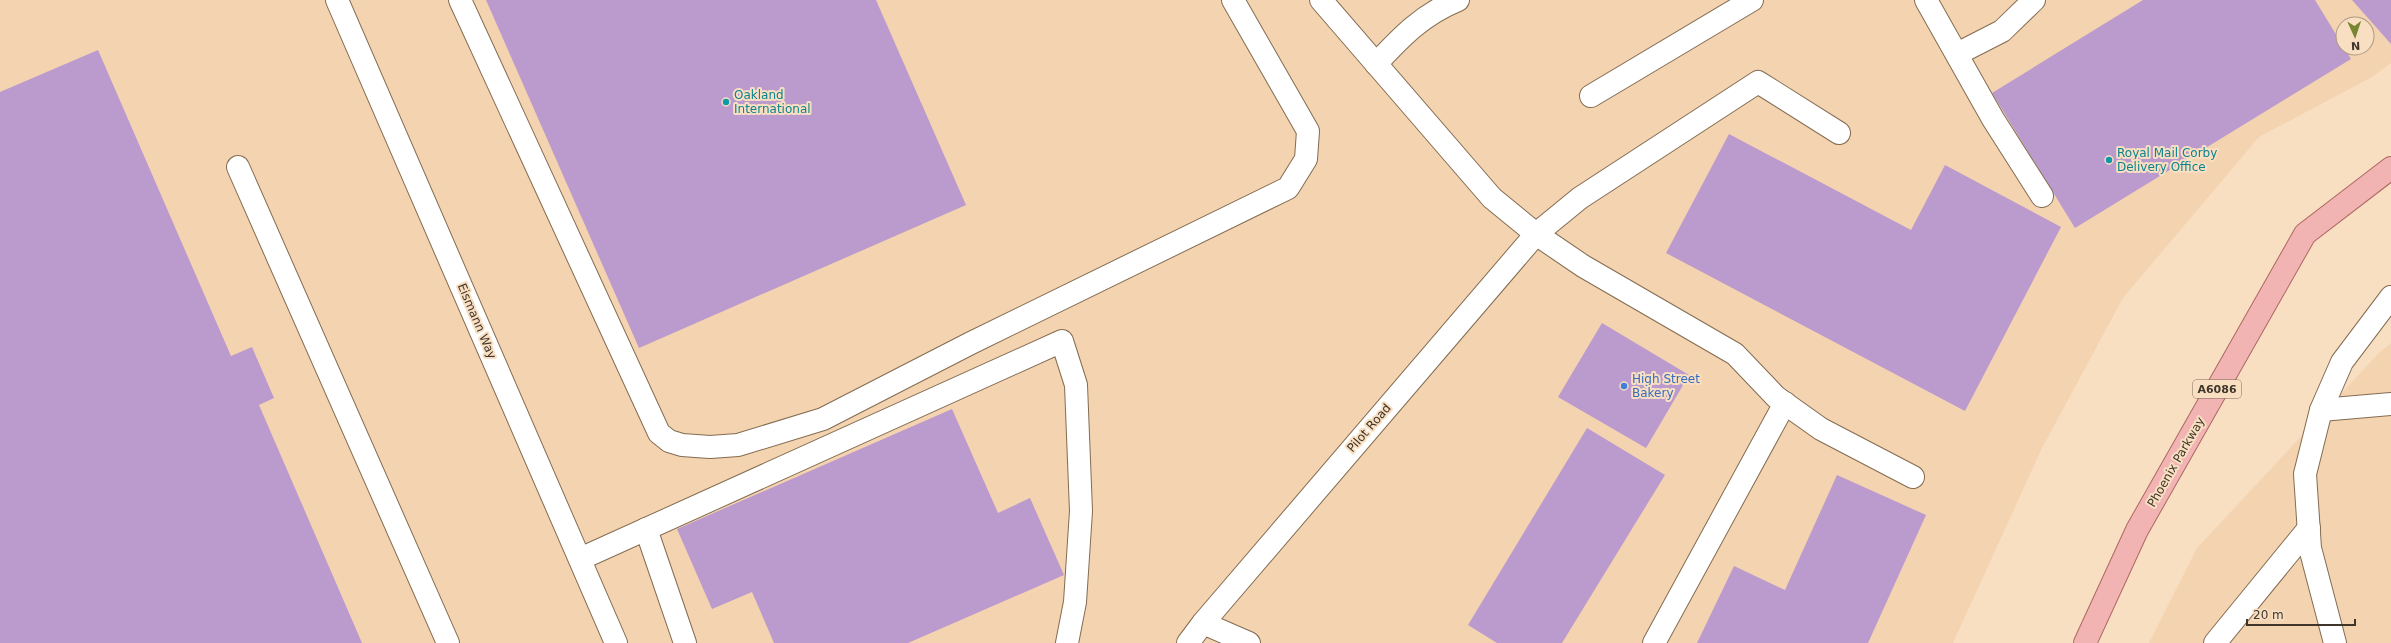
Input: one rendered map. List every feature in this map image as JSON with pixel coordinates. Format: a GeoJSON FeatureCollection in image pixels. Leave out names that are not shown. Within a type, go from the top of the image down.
{"type":"FeatureCollection","features":[{"type":"Feature","properties":{"kind":"main road","name":"Phoenix Parkway"},"geometry":{"type":"LineString","coordinates":[[2085,643],[2137,530],[2305,234],[2391,168]]}},
{"type":"Feature","properties":{"kind":"street","name":"Eismann Way"},"geometry":{"type":"LineString","coordinates":[[337,0],[616,643]]}},
{"type":"Feature","properties":{"kind":"street"},"geometry":{"type":"LineString","coordinates":[[460,0],[659,433],[669,441],[682,445],[710,447],[738,445],[823,419],[971,343],[1288,188],[1306,159],[1308,131],[1233,0]]}},
{"type":"Feature","properties":{"kind":"street"},"geometry":{"type":"LineString","coordinates":[[1321,0],[1492,198],[1536,234],[1583,266],[1735,354],[1776,397],[1821,429],[1913,477]]}},
{"type":"Feature","properties":{"kind":"street"},"geometry":{"type":"LineString","coordinates":[[1376,64],[1404,34],[1436,8],[1458,0]]}},
{"type":"Feature","properties":{"kind":"street"},"geometry":{"type":"LineString","coordinates":[[1591,96],[1752,0]]}},
{"type":"Feature","properties":{"kind":"street"},"geometry":{"type":"LineString","coordinates":[[1926,0],[1993,119],[2042,196]]}},
{"type":"Feature","properties":{"kind":"street"},"geometry":{"type":"LineString","coordinates":[[1957,54],[2002,31],[2034,0]]}},
{"type":"Feature","properties":{"kind":"street","name":"Pilot Road"},"geometry":{"type":"LineString","coordinates":[[1188,643],[1203,623],[1536,234],[1580,198],[1758,82],[1840,133]]}},
{"type":"Feature","properties":{"kind":"street"},"geometry":{"type":"LineString","coordinates":[[238,167],[448,643]]}},
{"type":"Feature","properties":{"kind":"street"},"geometry":{"type":"LineString","coordinates":[[2335,643],[2310,548],[2305,474],[2321,410],[2342,362],[2391,297]]}},
{"type":"Feature","properties":{"kind":"street"},"geometry":{"type":"LineString","coordinates":[[580,559],[1062,341],[1076,385],[1081,511],[1075,602],[1067,643]]}},
{"type":"Feature","properties":{"kind":"street"},"geometry":{"type":"LineString","coordinates":[[1654,643],[1785,403]]}},
{"type":"Feature","properties":{"kind":"street"},"geometry":{"type":"LineString","coordinates":[[2321,410],[2391,404]]}},
{"type":"Feature","properties":{"kind":"street"},"geometry":{"type":"LineString","coordinates":[[2217,642],[2309,528]]}},
{"type":"Feature","properties":{"kind":"street"},"geometry":{"type":"LineString","coordinates":[[646,529],[685,643]]}},
{"type":"Feature","properties":{"kind":"street"},"geometry":{"type":"LineString","coordinates":[[1203,623],[1250,643]]}},
{"type":"Feature","properties":{"kind":"shaded area"},"geometry":{"type":"Polygon","coordinates":[[[0,0],[2391,0],[2391,63],[2372,77],[2259,137],[2123,298],[2042,448],[1953,643],[0,643],[0,0]]]}},
{"type":"Feature","properties":{"kind":"shaded area"},"geometry":{"type":"Polygon","coordinates":[[[2391,343],[2391,643],[2149,643],[2197,548],[2378,354],[2391,343]]]}},
{"type":"Feature","properties":{"kind":"building","name":"Oakland International"},"geometry":{"type":"Polygon","coordinates":[[[486,0],[876,0],[966,205],[639,348],[486,0]]]}},
{"type":"Feature","properties":{"kind":"building","name":"Royal Mail Corby Delivery Office"},"geometry":{"type":"Polygon","coordinates":[[[2143,0],[2315,0],[2335,33],[2335,56],[2349,56],[2351,59],[2075,228],[1992,93],[2143,0]]]}},
{"type":"Feature","properties":{"kind":"building"},"geometry":{"type":"Polygon","coordinates":[[[2352,0],[2391,0],[2391,44],[2375,26],[2375,16],[2366,16],[2352,0]]]}},
{"type":"Feature","properties":{"kind":"building"},"geometry":{"type":"Polygon","coordinates":[[[98,50],[231,356],[252,347],[274,398],[259,405],[362,643],[0,643],[0,92],[98,50]]]}},
{"type":"Feature","properties":{"kind":"building"},"geometry":{"type":"Polygon","coordinates":[[[1729,134],[1911,230],[1945,165],[2061,227],[1965,411],[1666,253],[1729,134]]]}},
{"type":"Feature","properties":{"kind":"building","name":"High Street Bakery"},"geometry":{"type":"Polygon","coordinates":[[[1602,323],[1689,375],[1646,448],[1558,397],[1602,323]]]}},
{"type":"Feature","properties":{"kind":"building"},"geometry":{"type":"Polygon","coordinates":[[[952,409],[998,513],[1030,498],[1064,575],[908,643],[774,643],[752,592],[712,609],[677,529],[952,409]]]}},
{"type":"Feature","properties":{"kind":"building"},"geometry":{"type":"Polygon","coordinates":[[[1587,428],[1665,475],[1562,643],[1497,643],[1468,625],[1587,428]]]}},
{"type":"Feature","properties":{"kind":"building"},"geometry":{"type":"Polygon","coordinates":[[[1837,475],[1926,515],[1868,643],[1697,643],[1734,566],[1785,590],[1837,475]]]}},
{"type":"Feature","properties":{"kind":"place","name":"Oakland International"},"geometry":{"type":"Point","coordinates":[726,102]}},
{"type":"Feature","properties":{"kind":"place","name":"Royal Mail Corby Delivery Office"},"geometry":{"type":"Point","coordinates":[2109,160]}},
{"type":"Feature","properties":{"kind":"place","name":"High Street Bakery"},"geometry":{"type":"Point","coordinates":[1624,386]}}]}
